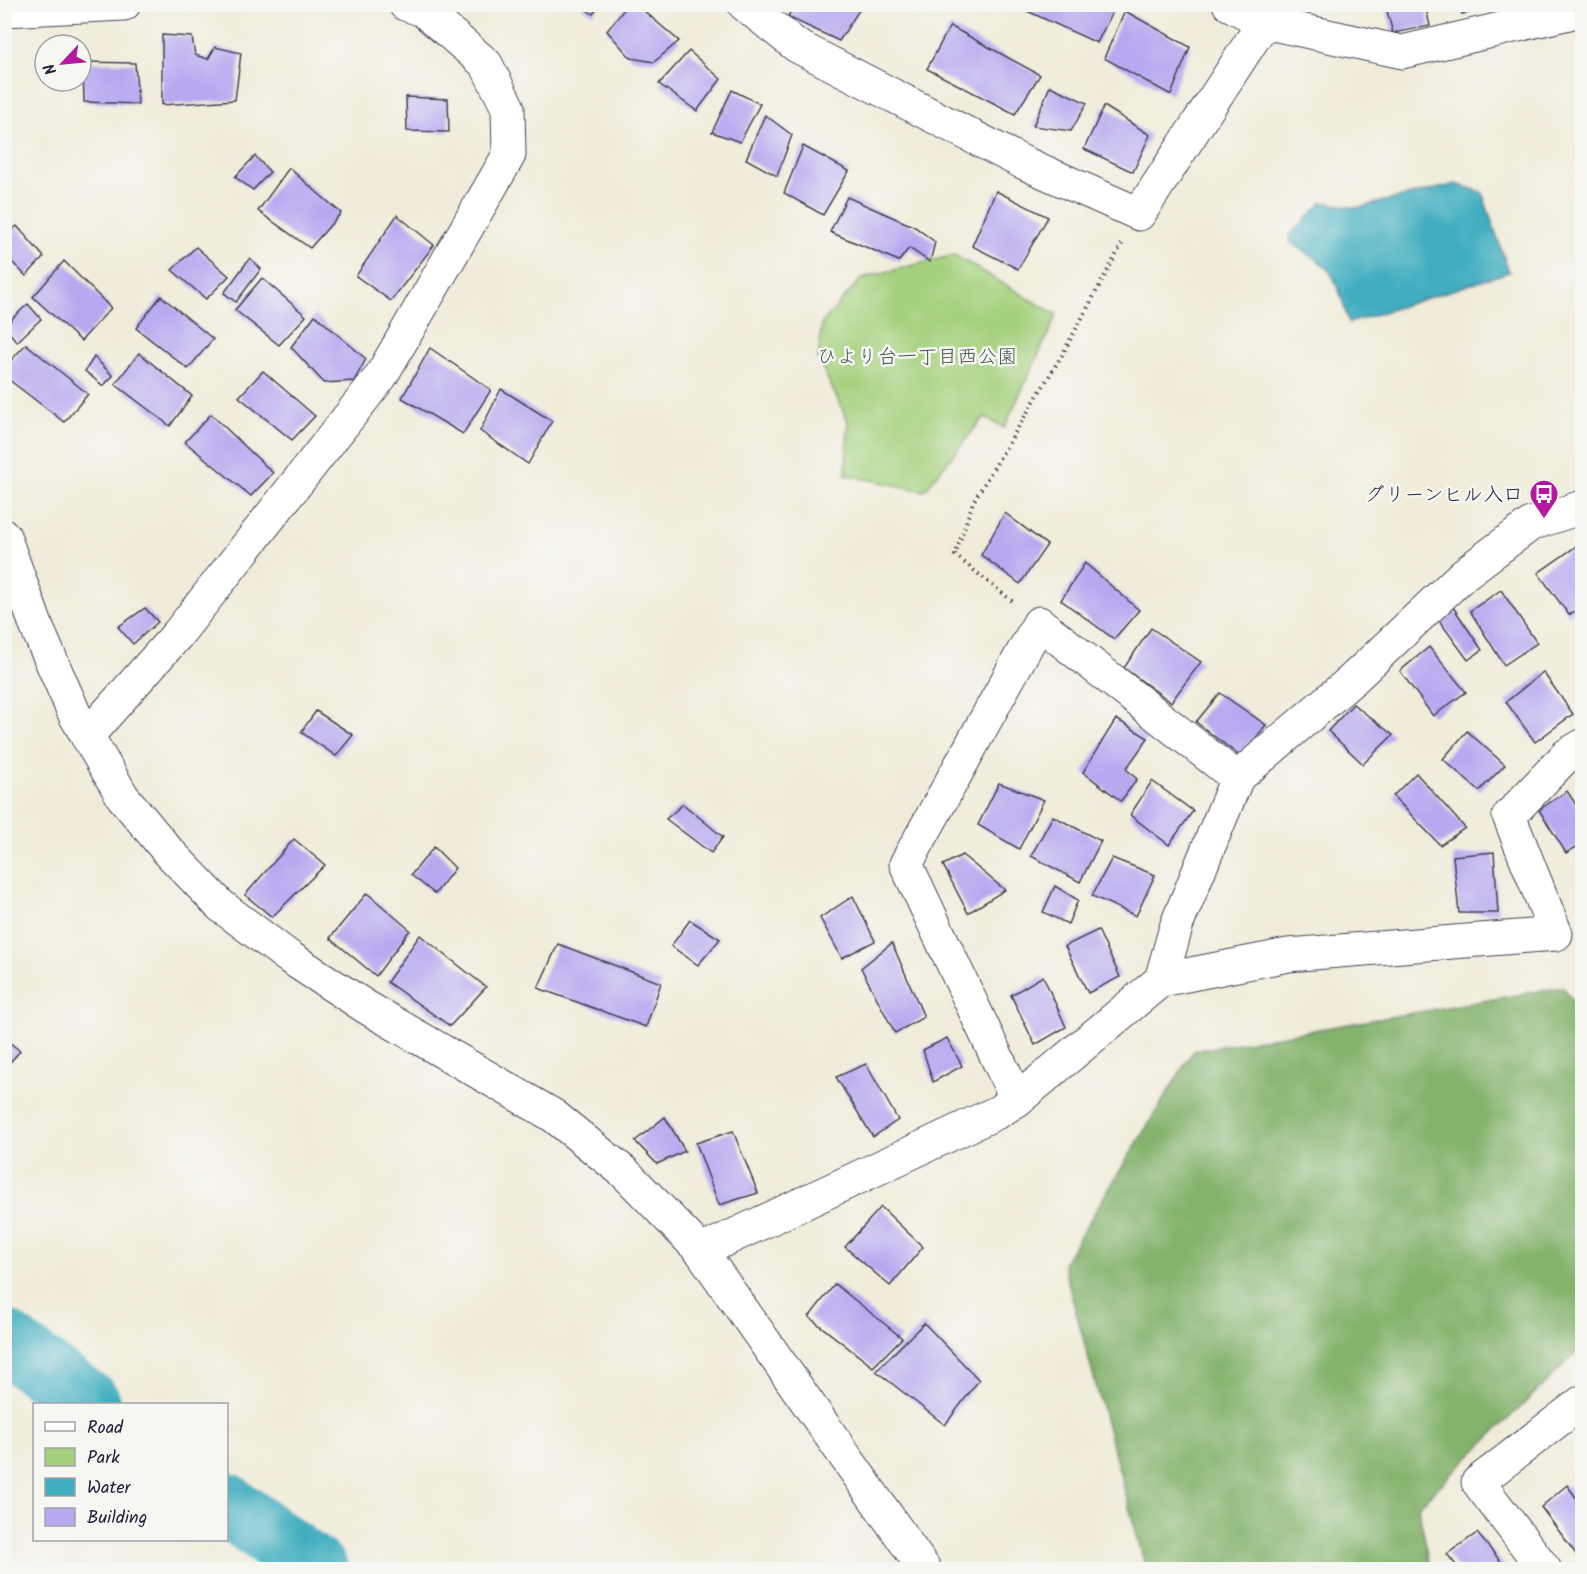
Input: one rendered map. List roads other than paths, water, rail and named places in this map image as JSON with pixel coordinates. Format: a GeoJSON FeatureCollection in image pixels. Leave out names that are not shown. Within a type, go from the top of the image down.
{"type":"FeatureCollection","features":[{"type":"Feature","properties":{"kind":"street"},"geometry":{"type":"LineString","coordinates":[[4,10],[124,4]]}},
{"type":"Feature","properties":{"kind":"street"},"geometry":{"type":"LineString","coordinates":[[87,736],[177,634],[381,376],[509,155],[508,108],[486,64],[423,10],[405,4]]}},
{"type":"Feature","properties":{"kind":"street"},"geometry":{"type":"LineString","coordinates":[[744,4],[797,46],[1022,162],[1139,214],[1264,22]]}},
{"type":"Feature","properties":{"kind":"street"},"geometry":{"type":"LineString","coordinates":[[1229,4],[1264,22],[1402,52],[1582,10]]}},
{"type":"Feature","properties":{"kind":"street"},"geometry":{"type":"LineString","coordinates":[[1161,980],[1177,924],[1237,778],[1353,679],[1464,574],[1531,524],[1582,507]]}},
{"type":"Feature","properties":{"kind":"street"},"geometry":{"type":"LineString","coordinates":[[4,536],[37,628],[75,715],[123,796],[167,850],[221,906],[289,957],[366,1007],[554,1116],[625,1173],[701,1251],[925,1569]]}},
{"type":"Feature","properties":{"kind":"street"},"geometry":{"type":"LineString","coordinates":[[1017,1100],[906,864],[1039,623],[1237,778]]}},
{"type":"Feature","properties":{"kind":"street"},"geometry":{"type":"LineString","coordinates":[[701,1251],[987,1117],[1017,1100],[1161,980],[1288,955],[1556,934],[1509,816],[1567,755],[1582,746]]}},
{"type":"Feature","properties":{"kind":"street"},"geometry":{"type":"LineString","coordinates":[[1545,1569],[1478,1482],[1582,1402]]}},
{"type":"Feature","properties":{"kind":"water"},"geometry":{"type":"Polygon","coordinates":[[[1456,184],[1482,192],[1509,272],[1349,323],[1332,275],[1326,267],[1291,243],[1289,236],[1323,202],[1356,208],[1456,184]]]}},
{"type":"Feature","properties":{"kind":"waterway"},"geometry":{"type":"LineString","coordinates":[[4,1341],[89,1403]]}},
{"type":"Feature","properties":{"kind":"waterway"},"geometry":{"type":"LineString","coordinates":[[228,1505],[317,1570]]}},
{"type":"Feature","properties":{"kind":"place","name":"グリーンヒル入口"},"geometry":{"type":"Point","coordinates":[1544,520]}},
{"type":"Feature","properties":{"kind":"park label","name":"ひより台一丁目西公園"},"geometry":{"type":"Point","coordinates":[917,356]}}]}
